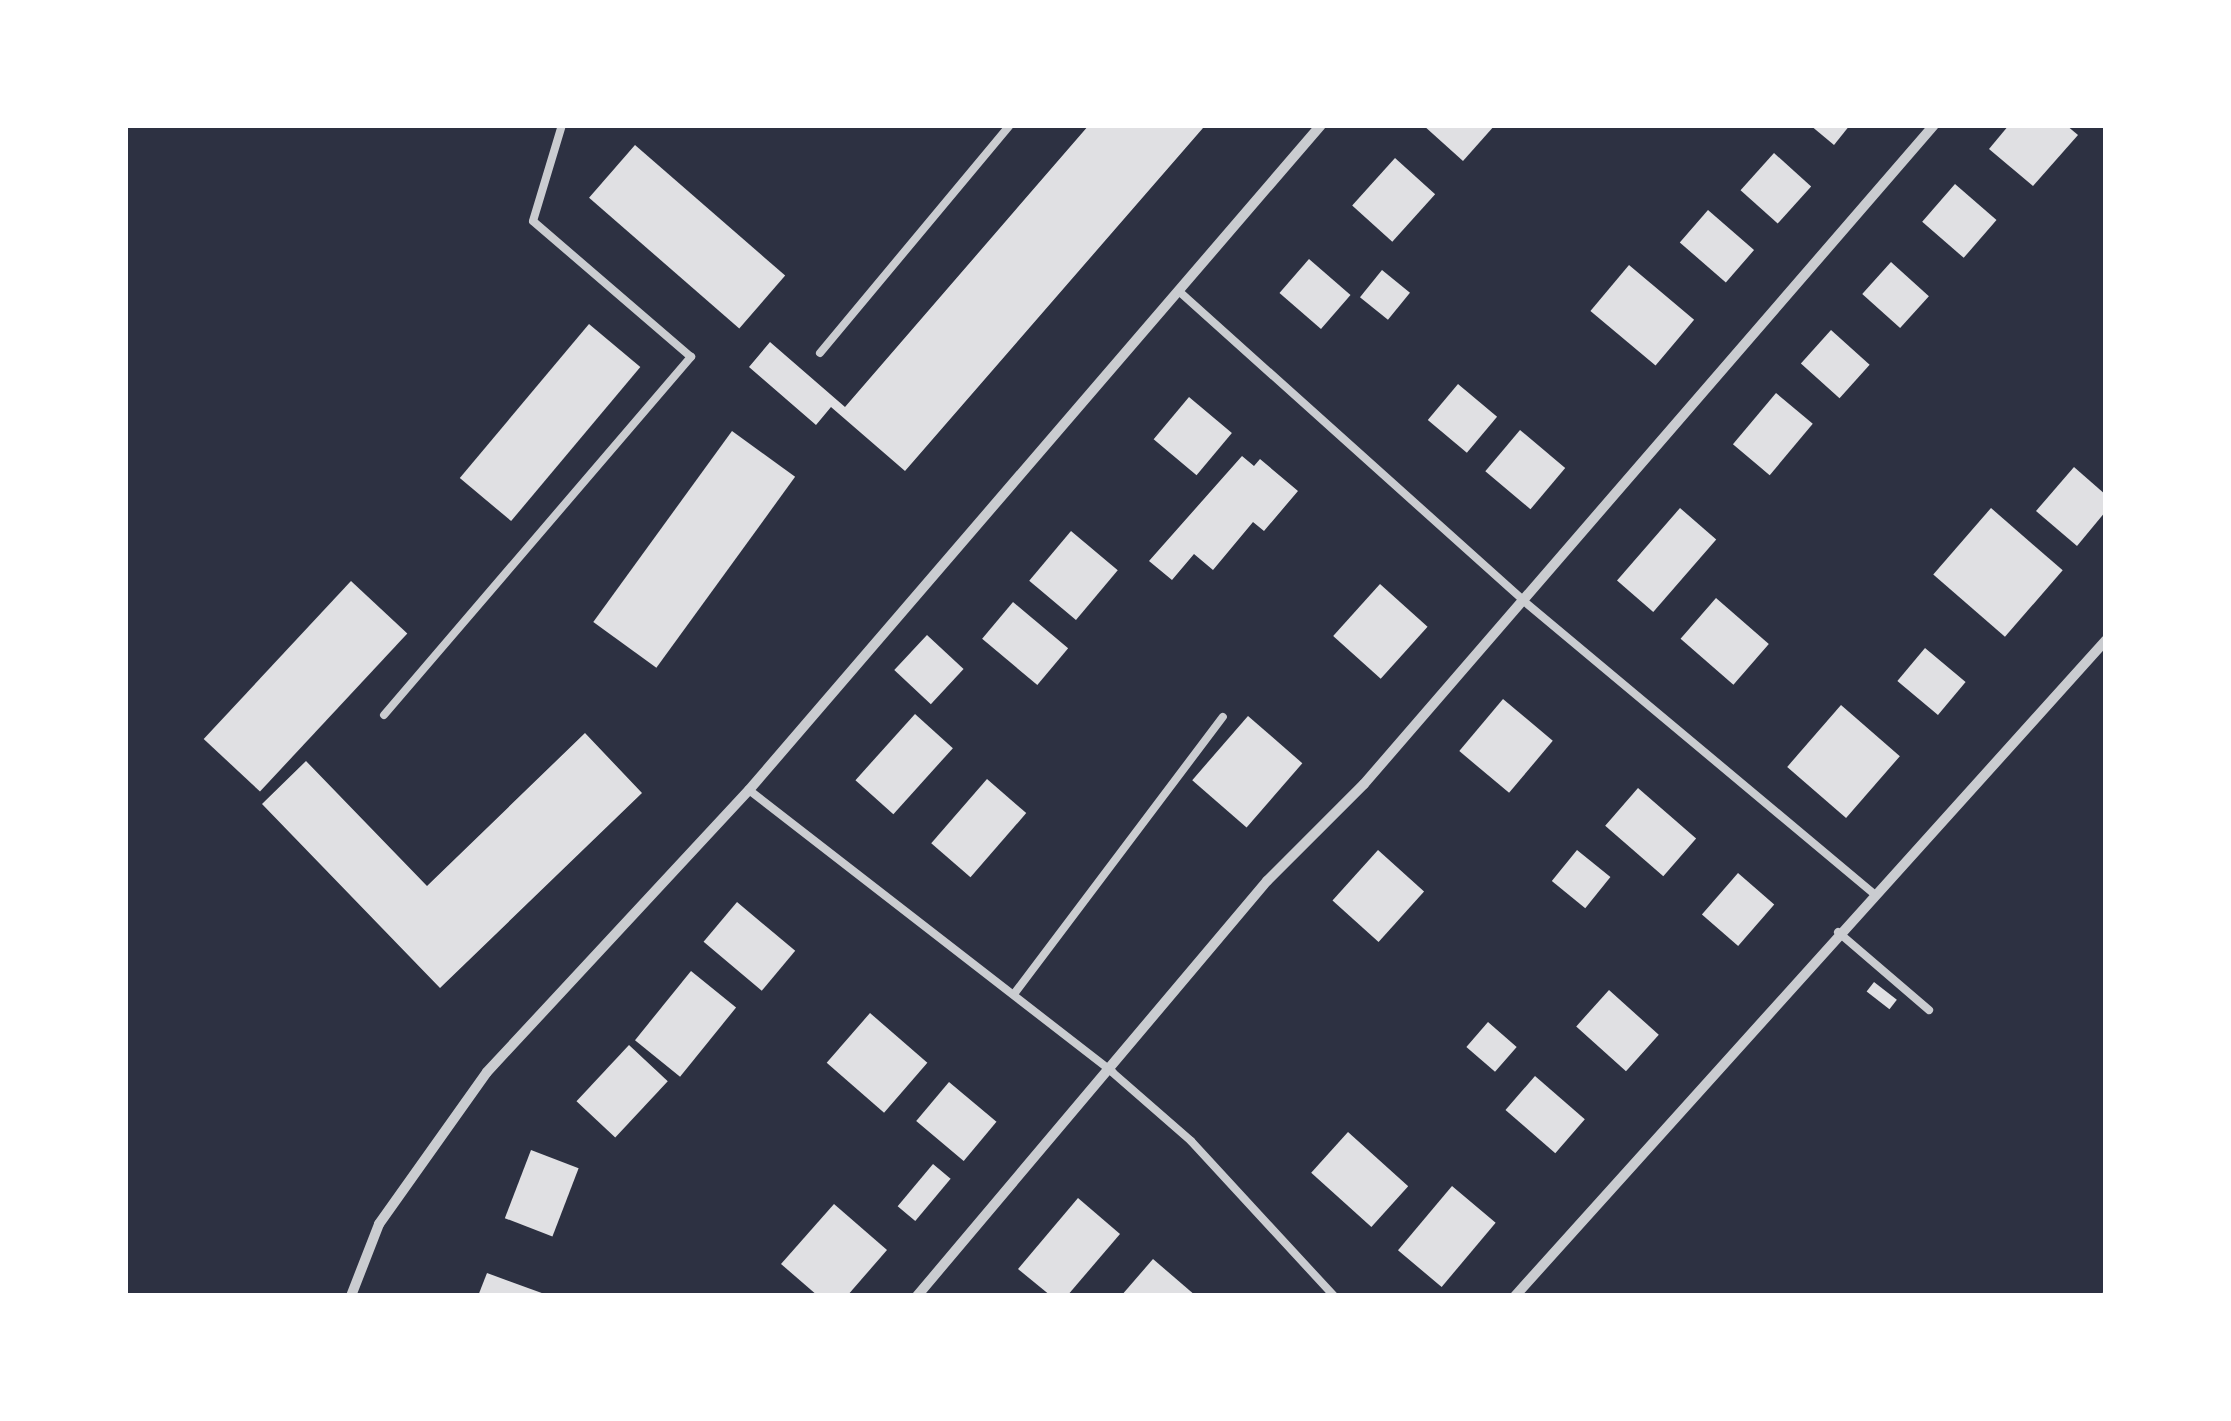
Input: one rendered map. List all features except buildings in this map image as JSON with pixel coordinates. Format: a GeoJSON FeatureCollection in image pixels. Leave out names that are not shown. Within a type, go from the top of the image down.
{"type":"FeatureCollection","features":[{"type":"Feature","properties":{"kind":"street"},"geometry":{"type":"LineString","coordinates":[[351,1296],[379,1224],[487,1072],[749,790],[1113,359],[1182,294],[1321,125]]}},
{"type":"Feature","properties":{"kind":"street"},"geometry":{"type":"LineString","coordinates":[[917,1296],[1112,1072],[1267,881],[1525,602],[1934,125]]}},
{"type":"Feature","properties":{"kind":"street"},"geometry":{"type":"LineString","coordinates":[[1515,1296],[1872,893],[2106,640]]}},
{"type":"Feature","properties":{"kind":"lane"},"geometry":{"type":"LineString","coordinates":[[384,715],[691,357],[534,221],[562,125]]}},
{"type":"Feature","properties":{"kind":"lane"},"geometry":{"type":"LineString","coordinates":[[820,353],[1010,125]]}},
{"type":"Feature","properties":{"kind":"lane"},"geometry":{"type":"LineString","coordinates":[[1182,294],[1525,602],[1872,893]]}},
{"type":"Feature","properties":{"kind":"lane"},"geometry":{"type":"LineString","coordinates":[[1014,994],[1223,717]]}},
{"type":"Feature","properties":{"kind":"lane"},"geometry":{"type":"LineString","coordinates":[[749,790],[1112,1072],[1191,1142],[1334,1296]]}},
{"type":"Feature","properties":{"kind":"lane"},"geometry":{"type":"LineString","coordinates":[[1838,932],[1929,1010]]}}]}
